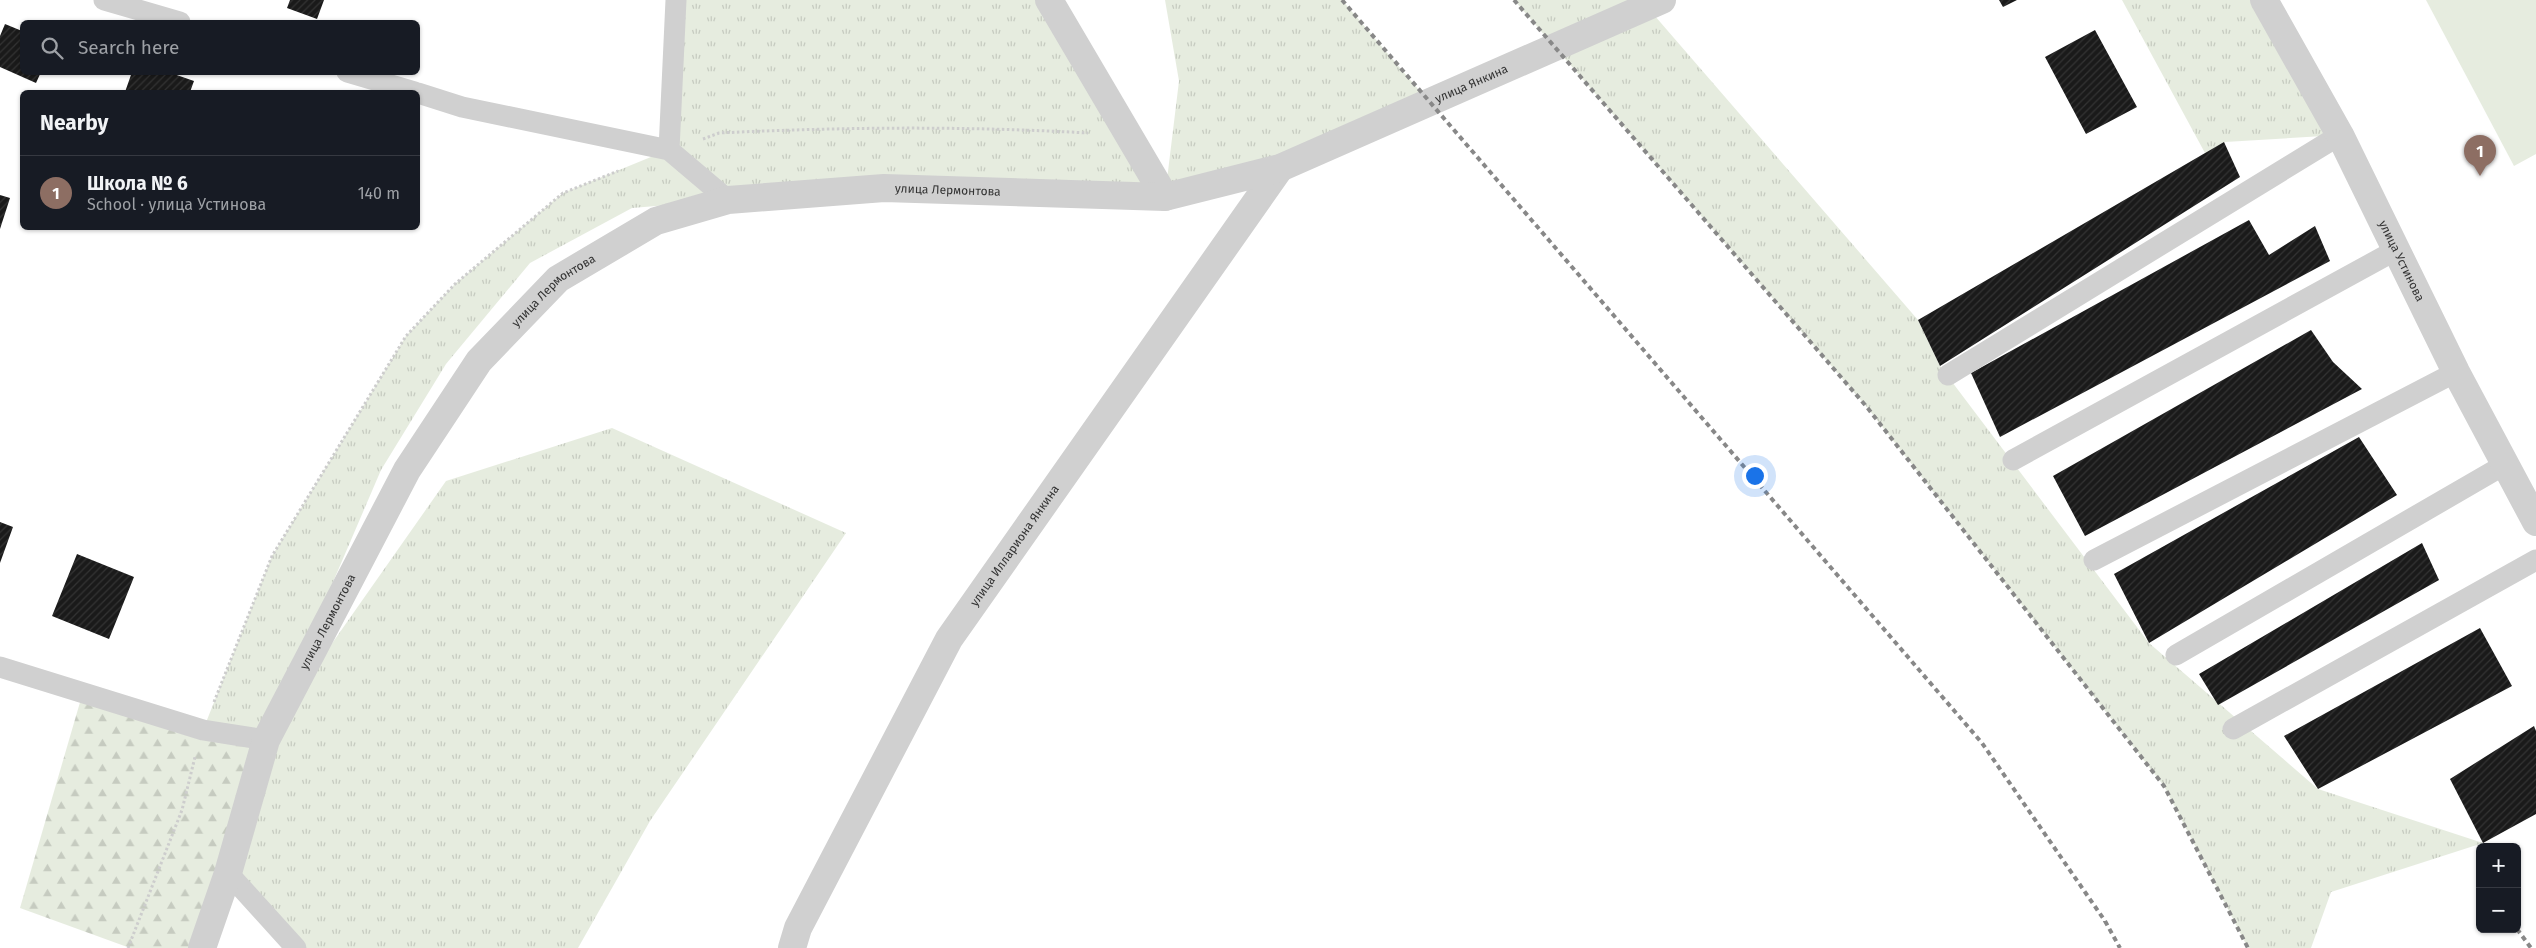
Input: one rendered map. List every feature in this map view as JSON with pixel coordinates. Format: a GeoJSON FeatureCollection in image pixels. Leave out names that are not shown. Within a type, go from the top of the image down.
{"type":"FeatureCollection","features":[{"type":"Feature","properties":{"kind":"street"},"geometry":{"type":"LineString","coordinates":[[1049,0],[1165,197]]}},
{"type":"Feature","properties":{"kind":"street","name":"улица Янкина"},"geometry":{"type":"LineString","coordinates":[[1280,168],[1662,0]]}},
{"type":"Feature","properties":{"kind":"street","name":"улица Устинова"},"geometry":{"type":"LineString","coordinates":[[2264,0],[2340,135],[2456,372],[2536,522]]}},
{"type":"Feature","properties":{"kind":"street","name":"улица Лермонтова"},"geometry":{"type":"LineString","coordinates":[[202,948],[228,873],[266,740],[407,470],[479,361],[558,279],[656,221],[728,200],[884,188],[1165,197],[1280,168]]}},
{"type":"Feature","properties":{"kind":"street","name":"улица Иллариона Янкина"},"geometry":{"type":"LineString","coordinates":[[792,948],[798,928],[949,639],[1280,168]]}},
{"type":"Feature","properties":{"kind":"lane"},"geometry":{"type":"LineString","coordinates":[[104,0],[173,20]]}},
{"type":"Feature","properties":{"kind":"lane"},"geometry":{"type":"LineString","coordinates":[[668,150],[676,0]]}},
{"type":"Feature","properties":{"kind":"lane"},"geometry":{"type":"LineString","coordinates":[[358,75],[406,90]]}},
{"type":"Feature","properties":{"kind":"lane"},"geometry":{"type":"LineString","coordinates":[[420,94],[462,107],[668,150],[728,200]]}},
{"type":"Feature","properties":{"kind":"lane"},"geometry":{"type":"LineString","coordinates":[[1948,376],[2340,135]]}},
{"type":"Feature","properties":{"kind":"lane"},"geometry":{"type":"LineString","coordinates":[[2013,460],[2396,250]]}},
{"type":"Feature","properties":{"kind":"lane"},"geometry":{"type":"LineString","coordinates":[[2094,560],[2456,372]]}},
{"type":"Feature","properties":{"kind":"lane"},"geometry":{"type":"LineString","coordinates":[[2176,655],[2504,465]]}},
{"type":"Feature","properties":{"kind":"lane"},"geometry":{"type":"LineString","coordinates":[[2233,729],[2536,560]]}},
{"type":"Feature","properties":{"kind":"lane"},"geometry":{"type":"LineString","coordinates":[[0,666],[203,730],[266,740]]}},
{"type":"Feature","properties":{"kind":"lane"},"geometry":{"type":"LineString","coordinates":[[228,873],[296,948]]}},
{"type":"Feature","properties":{"kind":"path"},"geometry":{"type":"LineString","coordinates":[[128,948],[182,810],[203,730],[272,556],[406,336],[455,284],[563,193],[668,150],[719,133],[829,128],[1027,129],[1129,136]]}},
{"type":"Feature","properties":{"kind":"green space"},"geometry":{"type":"Polygon","coordinates":[[[676,0],[1049,0],[1165,196],[1179,81],[1165,0],[1342,0],[1430,103],[1165,197],[728,200],[632,208],[530,263],[446,364],[381,470],[267,736],[446,481],[612,428],[846,533],[650,821],[578,948],[296,948],[228,873],[203,730],[272,556],[406,336],[455,284],[563,193],[668,150],[676,0]]]}},
{"type":"Feature","properties":{"kind":"green space"},"geometry":{"type":"Polygon","coordinates":[[[1514,0],[1662,0],[1648,8],[1918,320],[1940,366],[2149,643],[2318,789],[2483,843],[2476,843],[2476,845],[2331,892],[2311,948],[2248,948],[2164,786],[1866,406],[1514,0]]]}},
{"type":"Feature","properties":{"kind":"green space"},"geometry":{"type":"Polygon","coordinates":[[[2122,0],[2264,0],[2340,135],[2225,142],[2205,153],[2122,0]]]}},
{"type":"Feature","properties":{"kind":"green space"},"geometry":{"type":"Polygon","coordinates":[[[2426,0],[2536,0],[2536,154],[2514,166],[2426,0]]]}},
{"type":"Feature","properties":{"kind":"green space"},"geometry":{"type":"Polygon","coordinates":[[[83,692],[266,740],[202,948],[130,948],[20,908],[83,692]]]}},
{"type":"Feature","properties":{"kind":"building"},"geometry":{"type":"Polygon","coordinates":[[[290,0],[324,0],[317,19],[287,8],[290,0]]]}},
{"type":"Feature","properties":{"kind":"building"},"geometry":{"type":"Polygon","coordinates":[[[1999,0],[2017,0],[2003,7],[1999,0]]]}},
{"type":"Feature","properties":{"kind":"building"},"geometry":{"type":"Polygon","coordinates":[[[5,24],[20,30],[20,75],[40,75],[36,83],[0,67],[0,36],[5,24]]]}},
{"type":"Feature","properties":{"kind":"building"},"geometry":{"type":"Polygon","coordinates":[[[2095,30],[2137,107],[2086,134],[2045,57],[2095,30]]]}},
{"type":"Feature","properties":{"kind":"building"},"geometry":{"type":"Polygon","coordinates":[[[131,75],[177,75],[194,81],[191,90],[126,90],[131,75]]]}},
{"type":"Feature","properties":{"kind":"building"},"geometry":{"type":"Polygon","coordinates":[[[2224,142],[2240,177],[1940,366],[1918,320],[2224,142]]]}},
{"type":"Feature","properties":{"kind":"building"},"geometry":{"type":"Polygon","coordinates":[[[0,195],[10,198],[0,229],[0,195]]]}},
{"type":"Feature","properties":{"kind":"building"},"geometry":{"type":"Polygon","coordinates":[[[2249,220],[2269,255],[2315,226],[2330,261],[2000,437],[1971,373],[2249,220]]]}},
{"type":"Feature","properties":{"kind":"building"},"geometry":{"type":"Polygon","coordinates":[[[2311,330],[2333,362],[2362,389],[2085,536],[2053,476],[2311,330]]]}},
{"type":"Feature","properties":{"kind":"building"},"geometry":{"type":"Polygon","coordinates":[[[2359,437],[2397,495],[2149,643],[2114,574],[2359,437]]]}},
{"type":"Feature","properties":{"kind":"building"},"geometry":{"type":"Polygon","coordinates":[[[0,522],[13,527],[0,563],[0,522]]]}},
{"type":"Feature","properties":{"kind":"building"},"geometry":{"type":"Polygon","coordinates":[[[2422,543],[2439,580],[2218,705],[2199,674],[2422,543]]]}},
{"type":"Feature","properties":{"kind":"building"},"geometry":{"type":"Polygon","coordinates":[[[77,554],[134,577],[109,639],[52,616],[77,554]]]}},
{"type":"Feature","properties":{"kind":"building"},"geometry":{"type":"Polygon","coordinates":[[[2480,628],[2512,686],[2318,789],[2284,736],[2480,628]]]}},
{"type":"Feature","properties":{"kind":"building"},"geometry":{"type":"Polygon","coordinates":[[[2534,726],[2536,731],[2536,814],[2483,843],[2450,779],[2534,726]]]}},
{"type":"Feature","properties":{"kind":"railway"},"geometry":{"type":"LineString","coordinates":[[1342,0],[1982,743],[2105,921],[2120,948]]}},
{"type":"Feature","properties":{"kind":"railway"},"geometry":{"type":"LineString","coordinates":[[1514,0],[1866,406],[2164,786],[2248,948]]}},
{"type":"Feature","properties":{"kind":"railway"},"geometry":{"type":"LineString","coordinates":[[2520,933],[2531,948]]}},
{"type":"Feature","properties":{"kind":"place","name":"Школа № 6"},"geometry":{"type":"Point","coordinates":[2480,176]}}]}
